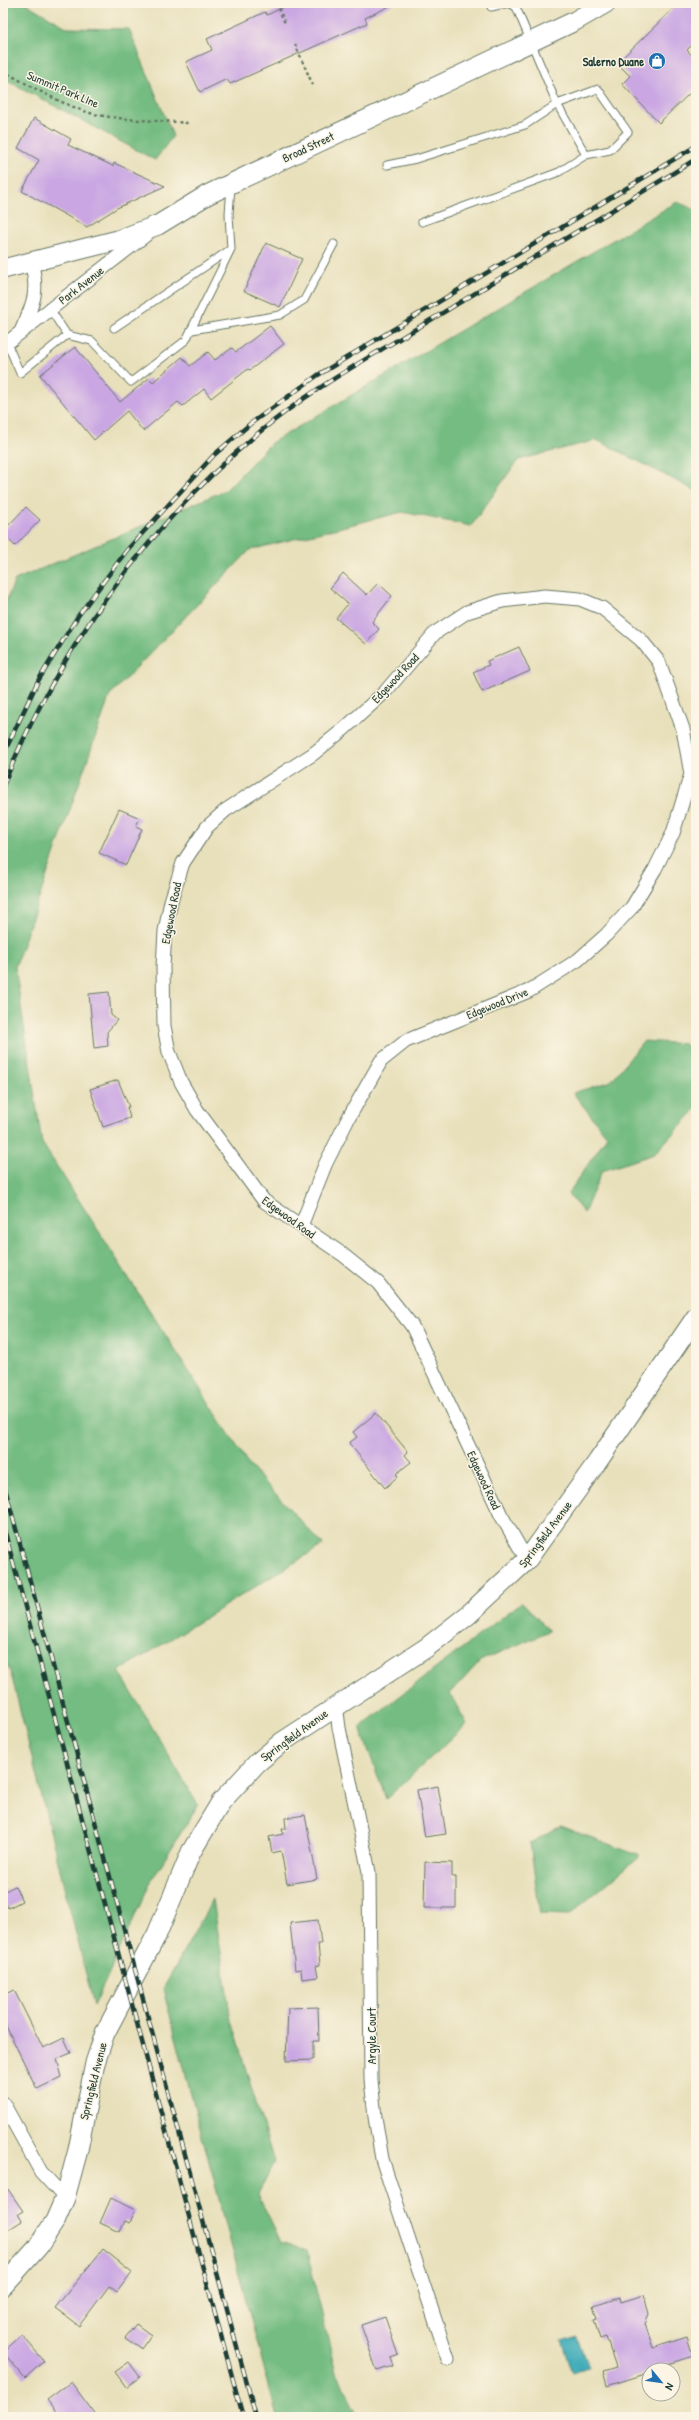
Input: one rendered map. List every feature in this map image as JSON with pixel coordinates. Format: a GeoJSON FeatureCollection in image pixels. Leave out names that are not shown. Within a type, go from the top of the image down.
{"type":"FeatureCollection","features":[{"type":"Feature","properties":{"kind":"main road","name":"Broad Street"},"geometry":{"type":"LineString","coordinates":[[3,269],[118,240],[158,225],[207,195],[532,42],[606,3]]}},
{"type":"Feature","properties":{"kind":"main road","name":"Springfield Avenue"},"geometry":{"type":"LineString","coordinates":[[3,2286],[38,2247],[55,2221],[65,2198],[78,2150],[95,2063],[105,2033],[157,1934],[191,1852],[221,1802],[257,1763],[282,1742],[336,1704],[426,1648],[468,1616],[527,1560],[598,1461],[696,1317]]}},
{"type":"Feature","properties":{"kind":"street","name":"Park Avenue"},"geometry":{"type":"LineString","coordinates":[[5,344],[158,225]]}},
{"type":"Feature","properties":{"kind":"street"},"geometry":{"type":"LineString","coordinates":[[21,332],[31,311],[37,285],[32,262]]}},
{"type":"Feature","properties":{"kind":"street","name":"Edgewood Road"},"geometry":{"type":"LineString","coordinates":[[527,1560],[500,1515],[412,1326],[378,1283],[342,1254],[264,1201],[197,1110],[182,1082],[169,1052],[164,1018],[162,967],[165,931],[171,901],[183,863],[207,828],[226,810],[313,754],[344,729],[385,692],[435,633],[467,612],[486,605],[532,597],[562,596],[580,599],[602,608],[641,640],[659,662],[683,729],[694,776]]}},
{"type":"Feature","properties":{"kind":"street","name":"Edgewood Drive"},"geometry":{"type":"LineString","coordinates":[[301,1226],[325,1165],[348,1118],[381,1061],[406,1041],[529,991],[578,960],[595,945],[632,907],[655,869],[673,833],[694,776]]}},
{"type":"Feature","properties":{"kind":"street","name":"Argyle Court"},"geometry":{"type":"LineString","coordinates":[[336,1704],[339,1728],[369,1872],[371,2080],[382,2159],[448,2359]]}},
{"type":"Feature","properties":{"kind":"street"},"geometry":{"type":"LineString","coordinates":[[3,2103],[40,2172],[65,2198]]}},
{"type":"Feature","properties":{"kind":"lane"},"geometry":{"type":"LineString","coordinates":[[491,7],[509,3],[516,7],[557,104],[586,155]]}},
{"type":"Feature","properties":{"kind":"lane"},"geometry":{"type":"LineString","coordinates":[[387,165],[416,159],[525,125],[557,104],[598,89],[628,132],[610,150],[586,155],[559,172],[422,222]]}},
{"type":"Feature","properties":{"kind":"lane"},"geometry":{"type":"LineString","coordinates":[[50,309],[67,334],[92,341],[131,382],[186,340],[192,330],[231,249],[229,214],[231,184]]}},
{"type":"Feature","properties":{"kind":"lane"},"geometry":{"type":"LineString","coordinates":[[192,330],[280,314],[286,311],[304,300],[334,244]]}},
{"type":"Feature","properties":{"kind":"lane"},"geometry":{"type":"LineString","coordinates":[[114,328],[231,249]]}},
{"type":"Feature","properties":{"kind":"lane"},"geometry":{"type":"LineString","coordinates":[[5,344],[20,373],[67,334]]}},
{"type":"Feature","properties":{"kind":"path"},"geometry":{"type":"LineString","coordinates":[[276,3],[285,23]]}},
{"type":"Feature","properties":{"kind":"path"},"geometry":{"type":"LineString","coordinates":[[295,44],[314,88]]}},
{"type":"Feature","properties":{"kind":"path","name":"Summit Park LIne"},"geometry":{"type":"LineString","coordinates":[[3,71],[45,93],[93,113],[135,121],[188,122]]}},
{"type":"Feature","properties":{"kind":"green space"},"geometry":{"type":"Polygon","coordinates":[[[3,3],[25,3],[68,28],[129,29],[173,136],[155,160],[3,78],[3,3]]]}},
{"type":"Feature","properties":{"kind":"green space"},"geometry":{"type":"Polygon","coordinates":[[[677,202],[696,210],[696,491],[597,440],[518,460],[471,526],[402,512],[250,550],[110,695],[15,967],[42,1143],[249,1465],[323,1545],[119,1671],[198,1805],[150,1883],[94,2006],[11,1674],[3,1656],[3,609],[15,580],[226,490],[271,443],[677,202]]]}},
{"type":"Feature","properties":{"kind":"green space"},"geometry":{"type":"Polygon","coordinates":[[[644,1041],[685,1044],[696,1063],[696,1109],[654,1154],[602,1171],[584,1213],[568,1194],[607,1136],[573,1093],[611,1081],[644,1041]]]}},
{"type":"Feature","properties":{"kind":"green space"},"geometry":{"type":"Polygon","coordinates":[[[522,1602],[549,1631],[480,1661],[450,1694],[467,1724],[386,1799],[360,1727],[522,1602]]]}},
{"type":"Feature","properties":{"kind":"green space"},"geometry":{"type":"Polygon","coordinates":[[[561,1826],[640,1856],[569,1915],[540,1914],[530,1843],[561,1826]]]}},
{"type":"Feature","properties":{"kind":"green space"},"geometry":{"type":"Polygon","coordinates":[[[213,1899],[231,2021],[274,2162],[258,2194],[281,2242],[307,2251],[336,2373],[359,2417],[277,2417],[163,1989],[213,1899]]]}},
{"type":"Feature","properties":{"kind":"water"},"geometry":{"type":"Polygon","coordinates":[[[577,2336],[588,2368],[573,2373],[562,2341],[577,2336]]]}},
{"type":"Feature","properties":{"kind":"building"},"geometry":{"type":"Polygon","coordinates":[[[292,3],[396,3],[365,18],[367,23],[230,84],[227,79],[200,92],[186,62],[212,50],[207,39],[265,12],[267,15],[292,3]]]}},
{"type":"Feature","properties":{"kind":"building","name":"Salerno Duane"},"geometry":{"type":"Polygon","coordinates":[[[679,3],[696,3],[696,41],[687,50],[696,60],[696,87],[659,123],[622,84],[630,76],[617,63],[679,3]]]}},
{"type":"Feature","properties":{"kind":"building"},"geometry":{"type":"Polygon","coordinates":[[[34,118],[71,139],[68,145],[113,166],[114,163],[165,186],[117,208],[87,227],[22,191],[39,160],[18,148],[34,118]]]}},
{"type":"Feature","properties":{"kind":"building"},"geometry":{"type":"Polygon","coordinates":[[[266,243],[302,259],[280,307],[244,291],[266,243]]]}},
{"type":"Feature","properties":{"kind":"building"},"geometry":{"type":"Polygon","coordinates":[[[270,326],[284,344],[250,370],[248,369],[211,398],[204,389],[183,406],[178,402],[143,431],[127,411],[94,440],[40,375],[75,347],[120,402],[149,378],[153,382],[182,357],[190,366],[208,352],[215,360],[232,348],[236,352],[270,326]]]}},
{"type":"Feature","properties":{"kind":"building"},"geometry":{"type":"Polygon","coordinates":[[[26,507],[40,520],[15,546],[3,534],[3,531],[26,507]]]}},
{"type":"Feature","properties":{"kind":"building"},"geometry":{"type":"Polygon","coordinates":[[[343,573],[367,595],[378,583],[392,596],[372,622],[379,629],[366,644],[336,618],[348,604],[330,588],[343,573]]]}},
{"type":"Feature","properties":{"kind":"building"},"geometry":{"type":"Polygon","coordinates":[[[519,647],[530,671],[482,692],[473,672],[489,665],[487,661],[519,647]]]}},
{"type":"Feature","properties":{"kind":"building"},"geometry":{"type":"Polygon","coordinates":[[[119,809],[140,818],[136,826],[142,829],[126,865],[99,853],[119,809]]]}},
{"type":"Feature","properties":{"kind":"building"},"geometry":{"type":"Polygon","coordinates":[[[109,992],[111,1015],[117,1020],[107,1032],[108,1046],[94,1048],[89,994],[109,992]]]}},
{"type":"Feature","properties":{"kind":"building"},"geometry":{"type":"Polygon","coordinates":[[[118,1080],[129,1107],[127,1107],[130,1118],[103,1127],[90,1089],[118,1080]]]}},
{"type":"Feature","properties":{"kind":"building"},"geometry":{"type":"Polygon","coordinates":[[[376,1413],[408,1452],[405,1455],[411,1462],[396,1474],[398,1476],[385,1488],[349,1443],[357,1437],[353,1432],[376,1413]]]}},
{"type":"Feature","properties":{"kind":"building"},"geometry":{"type":"Polygon","coordinates":[[[438,1786],[446,1834],[425,1837],[417,1790],[438,1786]]]}},
{"type":"Feature","properties":{"kind":"building"},"geometry":{"type":"Polygon","coordinates":[[[305,1815],[317,1879],[287,1884],[281,1851],[272,1853],[269,1837],[283,1834],[282,1829],[286,1829],[285,1818],[305,1815]]]}},
{"type":"Feature","properties":{"kind":"building"},"geometry":{"type":"Polygon","coordinates":[[[425,1862],[452,1863],[452,1877],[456,1877],[456,1908],[424,1908],[425,1862]]]}},
{"type":"Feature","properties":{"kind":"building"},"geometry":{"type":"Polygon","coordinates":[[[15,1886],[22,1901],[8,1908],[3,1899],[3,1892],[15,1886]]]}},
{"type":"Feature","properties":{"kind":"building"},"geometry":{"type":"Polygon","coordinates":[[[318,1920],[321,1944],[318,1944],[320,1965],[316,1966],[318,1977],[302,1979],[301,1969],[295,1970],[290,1923],[318,1920]]]}},
{"type":"Feature","properties":{"kind":"building"},"geometry":{"type":"Polygon","coordinates":[[[14,1990],[43,2048],[64,2038],[71,2053],[57,2059],[62,2077],[37,2089],[3,2020],[3,1995],[14,1990]]]}},
{"type":"Feature","properties":{"kind":"building"},"geometry":{"type":"Polygon","coordinates":[[[318,2007],[319,2041],[313,2041],[313,2060],[286,2061],[288,2008],[318,2007]]]}},
{"type":"Feature","properties":{"kind":"building"},"geometry":{"type":"Polygon","coordinates":[[[3,2182],[23,2211],[18,2214],[22,2221],[3,2233],[3,2182]]]}},
{"type":"Feature","properties":{"kind":"building"},"geometry":{"type":"Polygon","coordinates":[[[111,2198],[135,2210],[130,2223],[125,2221],[120,2232],[100,2223],[111,2198]]]}},
{"type":"Feature","properties":{"kind":"building"},"geometry":{"type":"Polygon","coordinates":[[[103,2249],[132,2272],[117,2292],[109,2286],[79,2326],[55,2308],[103,2249]]]}},
{"type":"Feature","properties":{"kind":"building"},"geometry":{"type":"Polygon","coordinates":[[[644,2295],[649,2315],[645,2324],[653,2348],[687,2337],[693,2356],[674,2362],[641,2362],[641,2375],[607,2386],[603,2371],[616,2367],[606,2337],[600,2339],[594,2320],[597,2319],[593,2306],[620,2298],[621,2302],[644,2295]]]}},
{"type":"Feature","properties":{"kind":"building"},"geometry":{"type":"Polygon","coordinates":[[[385,2317],[398,2355],[390,2358],[393,2366],[377,2371],[361,2325],[385,2317]]]}},
{"type":"Feature","properties":{"kind":"building"},"geometry":{"type":"Polygon","coordinates":[[[136,2324],[151,2335],[141,2349],[125,2338],[136,2324]]]}},
{"type":"Feature","properties":{"kind":"building"},"geometry":{"type":"Polygon","coordinates":[[[22,2335],[44,2361],[25,2378],[3,2352],[22,2335]]]}},
{"type":"Feature","properties":{"kind":"building"},"geometry":{"type":"Polygon","coordinates":[[[129,2362],[140,2377],[126,2387],[115,2372],[129,2362]]]}},
{"type":"Feature","properties":{"kind":"building"},"geometry":{"type":"Polygon","coordinates":[[[71,2382],[97,2417],[60,2417],[47,2400],[71,2382]]]}},
{"type":"Feature","properties":{"kind":"railway"},"geometry":{"type":"LineString","coordinates":[[3,755],[38,681],[78,616],[127,550],[214,455],[250,424],[318,375],[696,146]]}},
{"type":"Feature","properties":{"kind":"railway"},"geometry":{"type":"LineString","coordinates":[[3,786],[25,736],[50,687],[78,640],[108,595],[177,511],[256,435],[297,403],[362,361],[696,159]]}},
{"type":"Feature","properties":{"kind":"railway"},"geometry":{"type":"LineString","coordinates":[[3,1481],[256,2417]]}},
{"type":"Feature","properties":{"kind":"railway"},"geometry":{"type":"LineString","coordinates":[[3,1525],[243,2417]]}},
{"type":"Feature","properties":{"kind":"place","name":"Salerno Duane"},"geometry":{"type":"Point","coordinates":[657,61]}}]}
